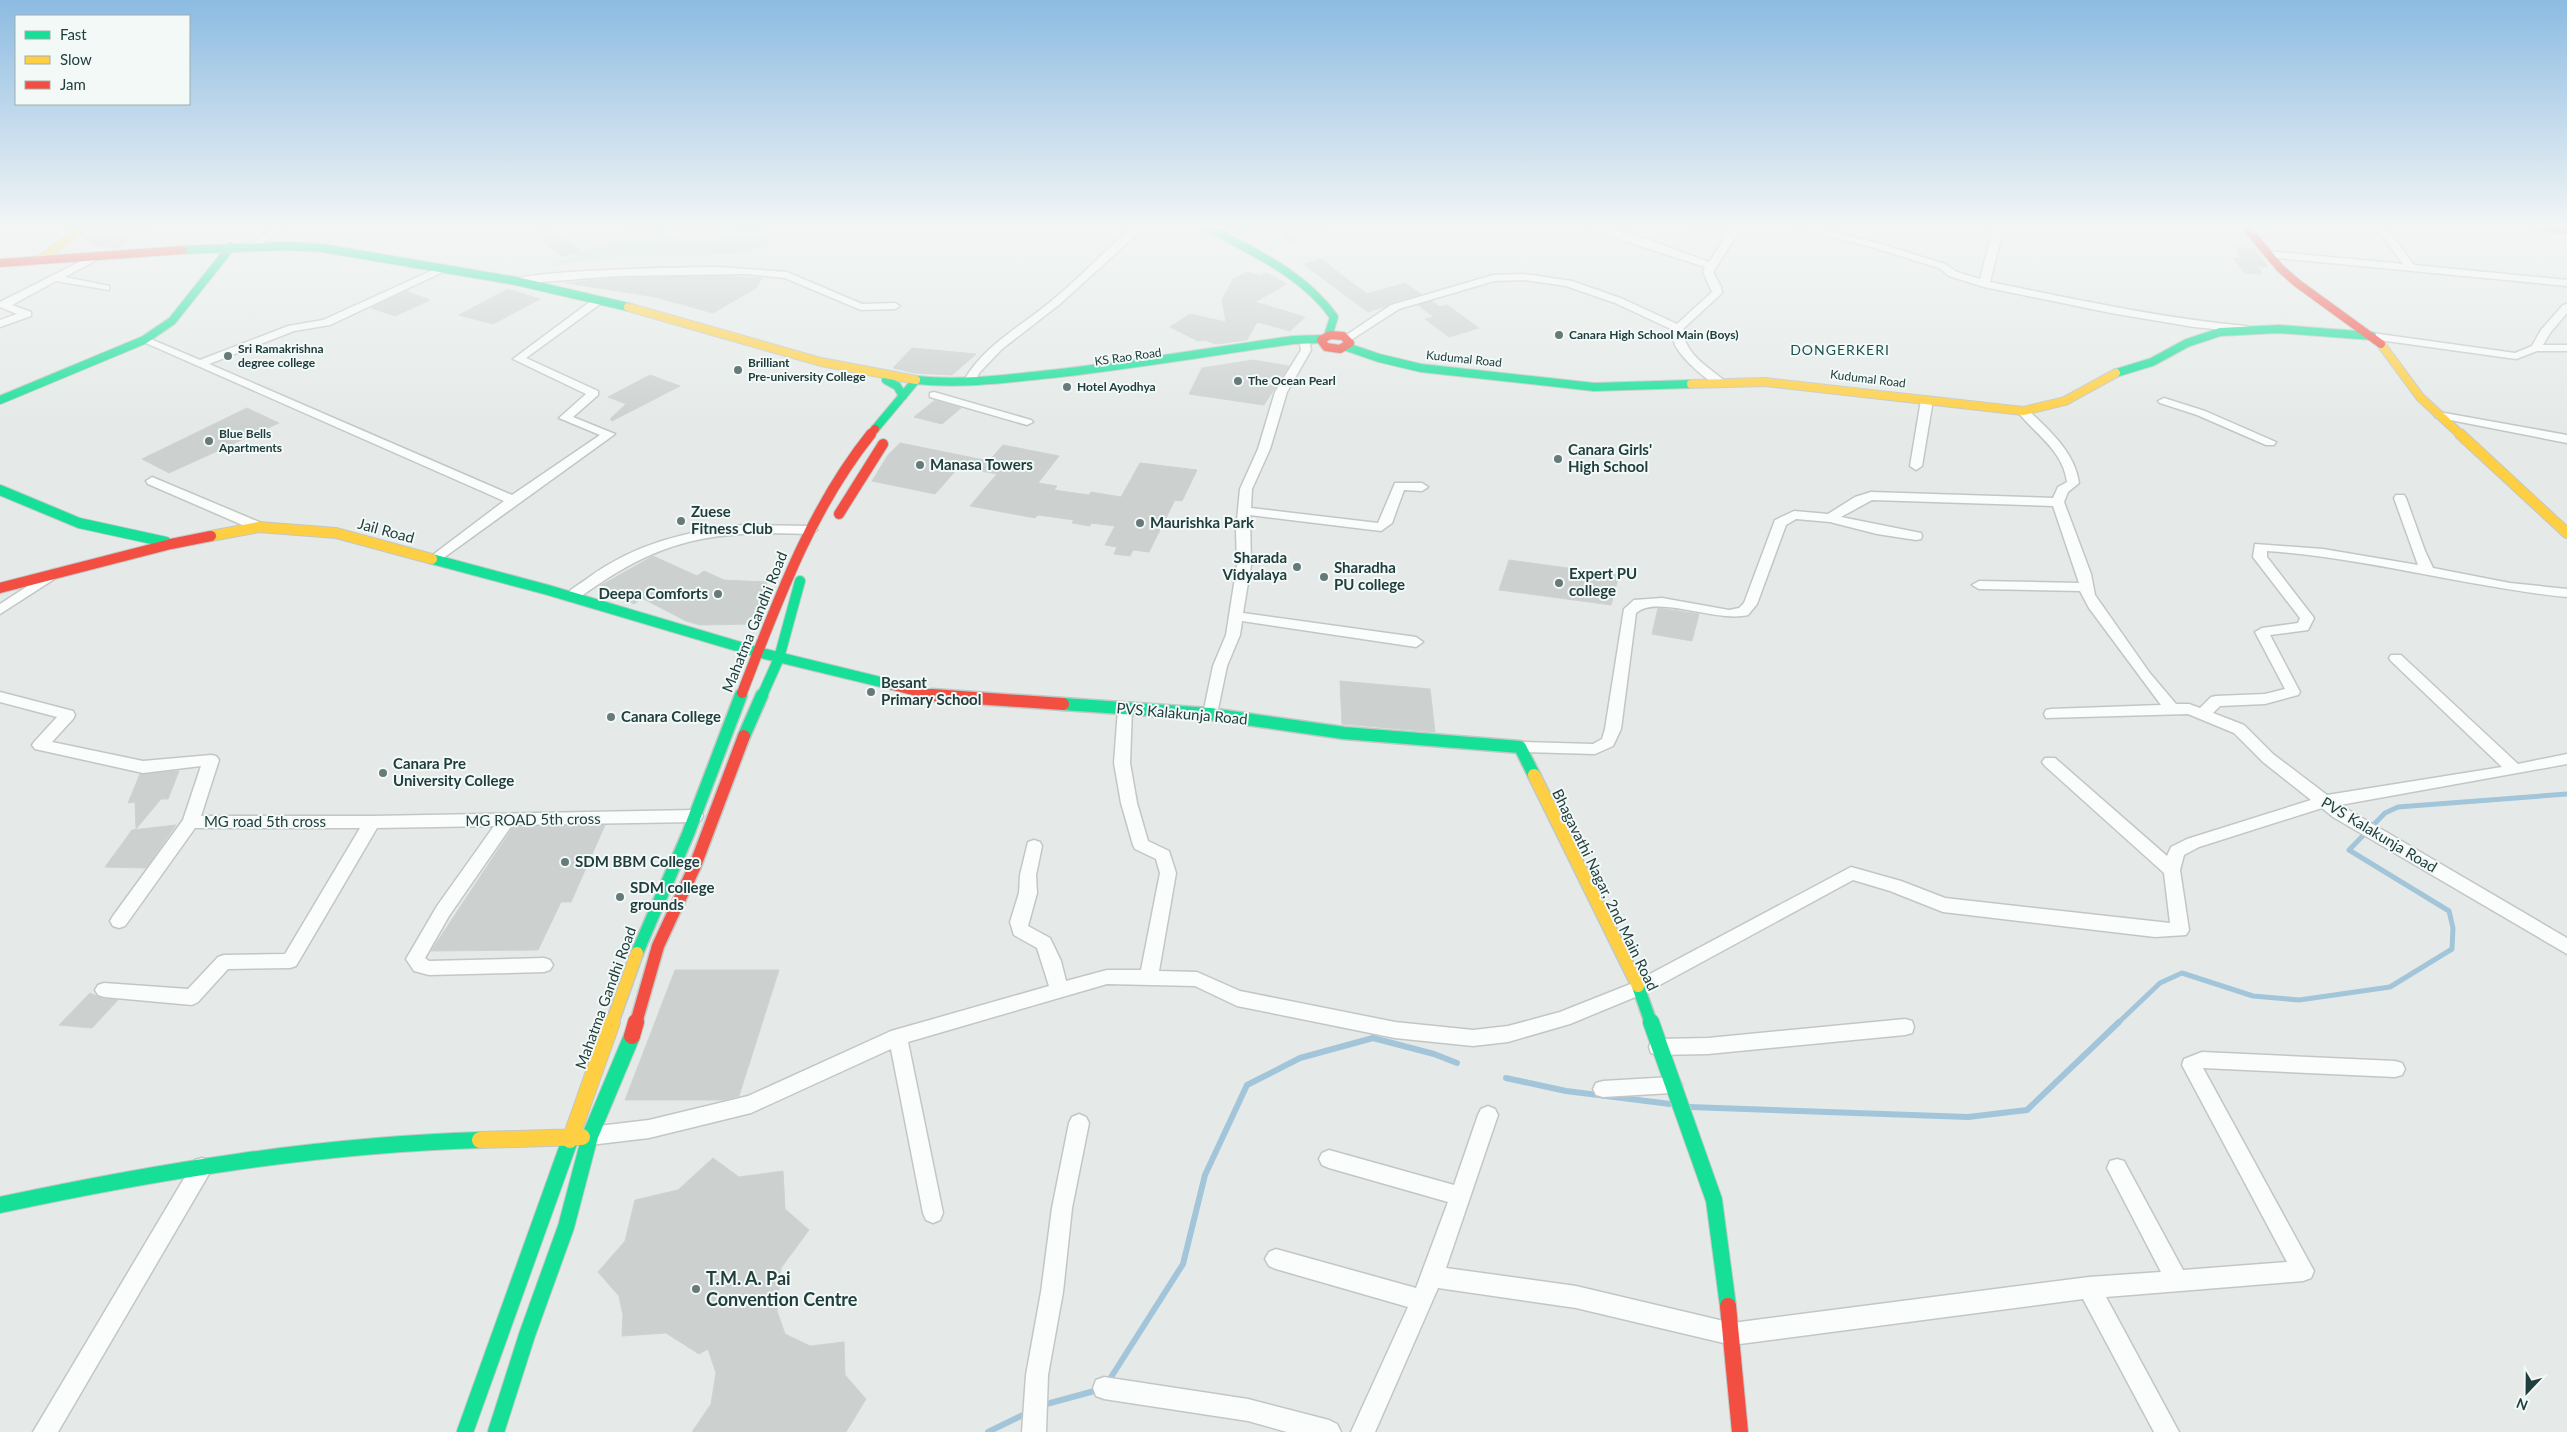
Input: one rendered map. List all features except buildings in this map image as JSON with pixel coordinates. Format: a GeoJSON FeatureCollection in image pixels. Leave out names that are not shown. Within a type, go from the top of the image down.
{"type":"FeatureCollection","features":[{"type":"Feature","properties":{"kind":"main road"},"geometry":{"type":"LineString","coordinates":[[0,400],[43,384],[144,340],[172,321],[194,293]]}},
{"type":"Feature","properties":{"kind":"main road"},"geometry":{"type":"LineString","coordinates":[[569,293],[678,318],[806,358],[913,383]]}},
{"type":"Feature","properties":{"kind":"main road"},"geometry":{"type":"LineString","coordinates":[[1313,293],[1328,304],[1334,317],[1322,345],[1330,348]]}},
{"type":"Feature","properties":{"kind":"main road"},"geometry":{"type":"LineString","coordinates":[[1327,293],[1342,307]]}},
{"type":"Feature","properties":{"kind":"main road"},"geometry":{"type":"LineString","coordinates":[[2311,293],[2372,336],[2383,346],[2420,397],[2567,533]]}},
{"type":"Feature","properties":{"kind":"main road"},"geometry":{"type":"LineString","coordinates":[[1345,320],[1345,340]]}},
{"type":"Feature","properties":{"kind":"main road","name":"Kudumal Road"},"geometry":{"type":"LineString","coordinates":[[1345,340],[1379,358],[1421,368],[1594,386],[1766,382],[1849,389],[2023,411],[2065,401],[2109,376],[2152,362],[2187,343],[2220,332],[2300,329],[2372,336]]}},
{"type":"Feature","properties":{"kind":"main road","name":"KS Rao Road"},"geometry":{"type":"LineString","coordinates":[[1305,345],[1325,337],[1345,340]]}},
{"type":"Feature","properties":{"kind":"main road","name":"KS Rao Road"},"geometry":{"type":"LineString","coordinates":[[913,383],[930,391],[949,390],[1077,371],[1305,345],[1330,348],[1345,340]]}},
{"type":"Feature","properties":{"kind":"main road"},"geometry":{"type":"LineString","coordinates":[[869,373],[897,386],[903,396]]}},
{"type":"Feature","properties":{"kind":"main road"},"geometry":{"type":"LineString","coordinates":[[886,380],[913,383]]}},
{"type":"Feature","properties":{"kind":"main road","name":"KS Rao Road"},"geometry":{"type":"LineString","coordinates":[[930,391],[969,382],[989,383]]}},
{"type":"Feature","properties":{"kind":"main road","name":"Mahatma Gandhi Road"},"geometry":{"type":"LineString","coordinates":[[466,1432],[639,948],[695,816],[788,574],[846,465],[913,383]]}},
{"type":"Feature","properties":{"kind":"main road"},"geometry":{"type":"LineString","coordinates":[[831,528],[871,460],[891,434]]}},
{"type":"Feature","properties":{"kind":"main road"},"geometry":{"type":"LineString","coordinates":[[0,490],[79,523],[171,544]]}},
{"type":"Feature","properties":{"kind":"main road","name":"Jail Road"},"geometry":{"type":"LineString","coordinates":[[0,588],[171,544],[259,527],[336,534],[571,597],[758,652]]}},
{"type":"Feature","properties":{"kind":"main road"},"geometry":{"type":"LineString","coordinates":[[104,560],[118,554],[132,543],[125,533]]}},
{"type":"Feature","properties":{"kind":"main road","name":"Mahatma Gandhi Road"},"geometry":{"type":"LineString","coordinates":[[496,1432],[527,1335],[566,1227],[590,1136],[632,1036],[658,946],[695,866],[749,722],[779,658],[789,628],[798,585],[808,568]]}},
{"type":"Feature","properties":{"kind":"main road","name":"PVS Kalakunja Road"},"geometry":{"type":"LineString","coordinates":[[758,652],[932,695],[1210,714],[1344,733],[1520,747]]}},
{"type":"Feature","properties":{"kind":"main road","name":"Bhagavathi Nagar, 2nd Main Road"},"geometry":{"type":"LineString","coordinates":[[1520,747],[1639,988],[1658,1047],[1714,1200],[1732,1334],[1740,1432]]}},
{"type":"Feature","properties":{"kind":"main road"},"geometry":{"type":"LineString","coordinates":[[0,1205],[109,1182],[293,1152],[396,1142],[590,1136]]}},
{"type":"Feature","properties":{"kind":"street"},"geometry":{"type":"LineString","coordinates":[[0,324],[27,314],[3,305],[26,293]]}},
{"type":"Feature","properties":{"kind":"street"},"geometry":{"type":"LineString","coordinates":[[200,364],[292,328],[326,323],[391,293]]}},
{"type":"Feature","properties":{"kind":"street"},"geometry":{"type":"LineString","coordinates":[[829,293],[864,308],[895,306]]}},
{"type":"Feature","properties":{"kind":"street"},"geometry":{"type":"LineString","coordinates":[[969,382],[972,374],[996,350],[1067,293]]}},
{"type":"Feature","properties":{"kind":"street"},"geometry":{"type":"LineString","coordinates":[[1345,340],[1395,307],[1443,293]]}},
{"type":"Feature","properties":{"kind":"street"},"geometry":{"type":"LineString","coordinates":[[1595,293],[1678,328]]}},
{"type":"Feature","properties":{"kind":"street"},"geometry":{"type":"LineString","coordinates":[[1717,293],[1678,328],[1677,336],[1688,356],[1721,383]]}},
{"type":"Feature","properties":{"kind":"street"},"geometry":{"type":"LineString","coordinates":[[2027,293],[2194,324],[2254,330]]}},
{"type":"Feature","properties":{"kind":"street"},"geometry":{"type":"LineString","coordinates":[[435,560],[513,500],[609,434],[565,418],[594,393],[518,359],[599,300]]}},
{"type":"Feature","properties":{"kind":"street"},"geometry":{"type":"LineString","coordinates":[[2536,348],[2545,332],[2567,307]]}},
{"type":"Feature","properties":{"kind":"street"},"geometry":{"type":"LineString","coordinates":[[2194,324],[2201,327],[2204,332],[2202,338]]}},
{"type":"Feature","properties":{"kind":"street"},"geometry":{"type":"LineString","coordinates":[[2372,336],[2516,356],[2536,348],[2567,348]]}},
{"type":"Feature","properties":{"kind":"street"},"geometry":{"type":"LineString","coordinates":[[144,340],[513,500]]}},
{"type":"Feature","properties":{"kind":"street"},"geometry":{"type":"LineString","coordinates":[[1210,714],[1220,666],[1233,635],[1244,565],[1246,489],[1264,449],[1281,392],[1305,345]]}},
{"type":"Feature","properties":{"kind":"street"},"geometry":{"type":"LineString","coordinates":[[930,391],[1027,422]]}},
{"type":"Feature","properties":{"kind":"street"},"geometry":{"type":"LineString","coordinates":[[1916,466],[1927,400]]}},
{"type":"Feature","properties":{"kind":"street"},"geometry":{"type":"LineString","coordinates":[[2164,402],[2201,413],[2270,442]]}},
{"type":"Feature","properties":{"kind":"street"},"geometry":{"type":"LineString","coordinates":[[2023,411],[2048,436],[2073,472],[2073,483],[2062,490],[2058,502],[2084,574],[2086,587],[2094,605],[2144,675],[2172,709]]}},
{"type":"Feature","properties":{"kind":"street"},"geometry":{"type":"LineString","coordinates":[[2439,415],[2567,439]]}},
{"type":"Feature","properties":{"kind":"street"},"geometry":{"type":"LineString","coordinates":[[585,425],[588,449]]}},
{"type":"Feature","properties":{"kind":"street"},"geometry":{"type":"LineString","coordinates":[[152,481],[259,527]]}},
{"type":"Feature","properties":{"kind":"street"},"geometry":{"type":"LineString","coordinates":[[1244,511],[1381,528],[1386,523],[1399,486],[1422,487]]}},
{"type":"Feature","properties":{"kind":"street"},"geometry":{"type":"LineString","coordinates":[[1830,518],[1859,500],[1872,496],[2058,502]]}},
{"type":"Feature","properties":{"kind":"street"},"geometry":{"type":"LineString","coordinates":[[2400,498],[2418,550],[2428,570]]}},
{"type":"Feature","properties":{"kind":"street","name":"PVS Kalakunja Road"},"geometry":{"type":"LineString","coordinates":[[1520,747],[1595,749],[1608,742],[1613,729],[1629,612],[1638,603],[1662,602],[1729,614],[1743,612],[1750,604],[1780,523],[1794,515],[1830,518]]}},
{"type":"Feature","properties":{"kind":"street"},"geometry":{"type":"LineString","coordinates":[[1830,518],[1877,530],[1916,536]]}},
{"type":"Feature","properties":{"kind":"street"},"geometry":{"type":"LineString","coordinates":[[571,597],[618,564],[659,543],[680,537],[717,530],[759,527],[812,530]]}},
{"type":"Feature","properties":{"kind":"street"},"geometry":{"type":"LineString","coordinates":[[2202,714],[2216,701],[2265,699],[2293,692],[2290,682],[2265,643],[2262,632],[2303,627],[2307,618],[2260,557],[2260,547],[2308,552],[2428,570],[2510,587],[2567,593]]}},
{"type":"Feature","properties":{"kind":"street"},"geometry":{"type":"LineString","coordinates":[[0,610],[54,573]]}},
{"type":"Feature","properties":{"kind":"street"},"geometry":{"type":"LineString","coordinates":[[1979,585],[2086,587]]}},
{"type":"Feature","properties":{"kind":"street"},"geometry":{"type":"LineString","coordinates":[[1236,616],[1416,642]]}},
{"type":"Feature","properties":{"kind":"street"},"geometry":{"type":"LineString","coordinates":[[2396,658],[2515,770]]}},
{"type":"Feature","properties":{"kind":"street"},"geometry":{"type":"LineString","coordinates":[[0,697],[68,715],[40,745],[143,767],[211,760],[191,822]]}},
{"type":"Feature","properties":{"kind":"street"},"geometry":{"type":"LineString","coordinates":[[1125,709],[1122,763],[1131,811],[1141,845],[1163,855],[1168,874],[1149,976]]}},
{"type":"Feature","properties":{"kind":"street","name":"PVS Kalakunja Road"},"geometry":{"type":"LineString","coordinates":[[2052,714],[2189,709],[2239,729],[2268,758],[2339,813],[2567,947]]}},
{"type":"Feature","properties":{"kind":"street"},"geometry":{"type":"LineString","coordinates":[[590,1136],[649,1129],[751,1104],[898,1036],[1021,1003],[1059,989],[1107,977],[1149,976],[1197,979],[1237,998],[1395,1030],[1448,1038],[1473,1038],[1508,1034],[1563,1019],[1639,988],[1850,873],[1895,886],[1943,905],[2155,930],[2180,930],[2172,870],[2177,851],[2193,843],[2323,802],[2515,770],[2567,758]]}},
{"type":"Feature","properties":{"kind":"street"},"geometry":{"type":"LineString","coordinates":[[2050,762],[2172,870]]}},
{"type":"Feature","properties":{"kind":"street","name":"MG ROAD 5th cross"},"geometry":{"type":"LineString","coordinates":[[372,822],[695,816]]}},
{"type":"Feature","properties":{"kind":"street"},"geometry":{"type":"LineString","coordinates":[[507,820],[443,911],[415,959],[420,966],[429,968],[544,965]]}},
{"type":"Feature","properties":{"kind":"street","name":"MG road 5th cross"},"geometry":{"type":"LineString","coordinates":[[119,921],[191,822],[372,822]]}},
{"type":"Feature","properties":{"kind":"street"},"geometry":{"type":"LineString","coordinates":[[104,990],[192,997],[224,962],[290,961],[372,822]]}},
{"type":"Feature","properties":{"kind":"street"},"geometry":{"type":"LineString","coordinates":[[1034,846],[1028,875],[1028,893],[1019,922],[1020,930],[1044,943],[1052,960],[1059,989]]}},
{"type":"Feature","properties":{"kind":"street"},"geometry":{"type":"LineString","coordinates":[[1658,1047],[1708,1046],[1905,1028]]}},
{"type":"Feature","properties":{"kind":"street"},"geometry":{"type":"LineString","coordinates":[[898,1036],[933,1213]]}},
{"type":"Feature","properties":{"kind":"street"},"geometry":{"type":"LineString","coordinates":[[1432,1276],[1576,1297],[1732,1334],[2089,1288],[2303,1271],[2191,1065],[2202,1060],[2395,1069]]}},
{"type":"Feature","properties":{"kind":"street"},"geometry":{"type":"LineString","coordinates":[[1603,1089],[1673,1089]]}},
{"type":"Feature","properties":{"kind":"street"},"geometry":{"type":"LineString","coordinates":[[1363,1432],[1432,1276],[1488,1115]]}},
{"type":"Feature","properties":{"kind":"street"},"geometry":{"type":"LineString","coordinates":[[1034,1432],[1037,1375],[1052,1292],[1062,1208],[1079,1123]]}},
{"type":"Feature","properties":{"kind":"street"},"geometry":{"type":"LineString","coordinates":[[1329,1159],[1460,1196]]}},
{"type":"Feature","properties":{"kind":"street"},"geometry":{"type":"LineString","coordinates":[[45,1432],[202,1167]]}},
{"type":"Feature","properties":{"kind":"street"},"geometry":{"type":"LineString","coordinates":[[2117,1168],[2177,1281]]}},
{"type":"Feature","properties":{"kind":"street"},"geometry":{"type":"LineString","coordinates":[[1276,1259],[1421,1300]]}},
{"type":"Feature","properties":{"kind":"street"},"geometry":{"type":"LineString","coordinates":[[2089,1288],[2167,1432]]}},
{"type":"Feature","properties":{"kind":"street"},"geometry":{"type":"LineString","coordinates":[[1104,1388],[1248,1410],[1329,1432]]}},
{"type":"Feature","properties":{"kind":"waterway"},"geometry":{"type":"LineString","coordinates":[[2118,1023],[2160,983],[2182,973],[2253,996],[2299,1000],[2390,987],[2452,949],[2453,928],[2449,911],[2349,850],[2385,813],[2398,807],[2567,794]]}},
{"type":"Feature","properties":{"kind":"waterway"},"geometry":{"type":"LineString","coordinates":[[1690,1107],[1968,1117],[2027,1110],[2119,1022]]}},
{"type":"Feature","properties":{"kind":"waterway"},"geometry":{"type":"LineString","coordinates":[[1108,1382],[1183,1264],[1205,1175],[1247,1085],[1300,1058],[1373,1038],[1434,1054],[1457,1063]]}},
{"type":"Feature","properties":{"kind":"waterway"},"geometry":{"type":"LineString","coordinates":[[1506,1078],[1566,1091],[1670,1104]]}},
{"type":"Feature","properties":{"kind":"waterway"},"geometry":{"type":"LineString","coordinates":[[1043,1405],[1098,1390]]}},
{"type":"Feature","properties":{"kind":"waterway"},"geometry":{"type":"LineString","coordinates":[[988,1432],[1027,1413]]}},
{"type":"Feature","properties":{"kind":"traffic: fast"},"geometry":{"type":"LineString","coordinates":[[0,400],[144,340],[172,321],[194,293]]}},
{"type":"Feature","properties":{"kind":"traffic: fast"},"geometry":{"type":"LineString","coordinates":[[567,293],[628,307]]}},
{"type":"Feature","properties":{"kind":"traffic: fast"},"geometry":{"type":"LineString","coordinates":[[1314,293],[1334,317],[1328,336]]}},
{"type":"Feature","properties":{"kind":"traffic: fast"},"geometry":{"type":"LineString","coordinates":[[2116,373],[2152,362],[2187,343],[2220,332],[2279,329],[2372,336]]}},
{"type":"Feature","properties":{"kind":"traffic: fast"},"geometry":{"type":"LineString","coordinates":[[875,429],[916,380],[933,382],[998,380],[1109,367],[1293,340],[1322,339]]}},
{"type":"Feature","properties":{"kind":"traffic: fast"},"geometry":{"type":"LineString","coordinates":[[1347,347],[1379,358],[1421,368],[1594,387],[1691,384]]}},
{"type":"Feature","properties":{"kind":"traffic: fast"},"geometry":{"type":"LineString","coordinates":[[886,380],[897,386],[903,396]]}},
{"type":"Feature","properties":{"kind":"traffic: fast"},"geometry":{"type":"LineString","coordinates":[[0,490],[79,523],[166,542]]}},
{"type":"Feature","properties":{"kind":"traffic: fast"},"geometry":{"type":"LineString","coordinates":[[432,559],[548,590],[757,652],[893,685]]}},
{"type":"Feature","properties":{"kind":"traffic: fast"},"geometry":{"type":"LineString","coordinates":[[744,736],[779,658],[800,581]]}},
{"type":"Feature","properties":{"kind":"traffic: fast"},"geometry":{"type":"LineString","coordinates":[[637,953],[688,834],[742,693]]}},
{"type":"Feature","properties":{"kind":"traffic: fast"},"geometry":{"type":"LineString","coordinates":[[1063,704],[1210,714],[1344,733],[1520,747],[1534,775]]}},
{"type":"Feature","properties":{"kind":"traffic: fast"},"geometry":{"type":"LineString","coordinates":[[1638,986],[1714,1200],[1728,1306]]}},
{"type":"Feature","properties":{"kind":"traffic: fast"},"geometry":{"type":"LineString","coordinates":[[496,1432],[527,1335],[566,1227],[590,1136],[632,1036]]}},
{"type":"Feature","properties":{"kind":"traffic: fast"},"geometry":{"type":"LineString","coordinates":[[0,1205],[120,1180],[238,1160],[358,1146],[480,1140]]}},
{"type":"Feature","properties":{"kind":"traffic: fast"},"geometry":{"type":"LineString","coordinates":[[465,1432],[570,1140]]}},
{"type":"Feature","properties":{"kind":"traffic: slow"},"geometry":{"type":"LineString","coordinates":[[628,307],[821,362],[916,380]]}},
{"type":"Feature","properties":{"kind":"traffic: slow"},"geometry":{"type":"LineString","coordinates":[[2381,344],[2420,397],[2567,533]]}},
{"type":"Feature","properties":{"kind":"traffic: slow"},"geometry":{"type":"LineString","coordinates":[[1691,384],[1765,382],[2023,411],[2065,401],[2116,373]]}},
{"type":"Feature","properties":{"kind":"traffic: slow"},"geometry":{"type":"LineString","coordinates":[[211,536],[259,527],[336,533],[432,559]]}},
{"type":"Feature","properties":{"kind":"traffic: slow"},"geometry":{"type":"LineString","coordinates":[[1534,775],[1638,986]]}},
{"type":"Feature","properties":{"kind":"traffic: slow"},"geometry":{"type":"LineString","coordinates":[[570,1140],[637,953]]}},
{"type":"Feature","properties":{"kind":"traffic: slow"},"geometry":{"type":"LineString","coordinates":[[480,1140],[582,1137]]}},
{"type":"Feature","properties":{"kind":"traffic: jam"},"geometry":{"type":"LineString","coordinates":[[2311,293],[2381,344]]}},
{"type":"Feature","properties":{"kind":"traffic: jam"},"geometry":{"type":"LineString","coordinates":[[1330,335],[1343,336],[1350,343],[1340,349],[1326,347],[1321,340],[1330,335]]}},
{"type":"Feature","properties":{"kind":"traffic: jam"},"geometry":{"type":"LineString","coordinates":[[742,693],[788,573],[846,465],[875,429]]}},
{"type":"Feature","properties":{"kind":"traffic: jam"},"geometry":{"type":"LineString","coordinates":[[839,514],[883,444]]}},
{"type":"Feature","properties":{"kind":"traffic: jam"},"geometry":{"type":"LineString","coordinates":[[0,588],[171,544],[211,536]]}},
{"type":"Feature","properties":{"kind":"traffic: jam"},"geometry":{"type":"LineString","coordinates":[[893,685],[932,695],[1063,704]]}},
{"type":"Feature","properties":{"kind":"traffic: jam"},"geometry":{"type":"LineString","coordinates":[[632,1036],[658,946],[695,866],[744,736]]}},
{"type":"Feature","properties":{"kind":"traffic: jam"},"geometry":{"type":"LineString","coordinates":[[1728,1306],[1740,1432]]}},
{"type":"Feature","properties":{"kind":"place","name":"Canara High School Main (Boys)"},"geometry":{"type":"Point","coordinates":[1559,335]}},
{"type":"Feature","properties":{"kind":"place","name":"Sri Ramakrishna degree college"},"geometry":{"type":"Point","coordinates":[228,356]}},
{"type":"Feature","properties":{"kind":"place","name":"Brilliant Pre-university College"},"geometry":{"type":"Point","coordinates":[738,370]}},
{"type":"Feature","properties":{"kind":"place","name":"The Ocean Pearl"},"geometry":{"type":"Point","coordinates":[1238,381]}},
{"type":"Feature","properties":{"kind":"place","name":"Hotel Ayodhya"},"geometry":{"type":"Point","coordinates":[1067,387]}},
{"type":"Feature","properties":{"kind":"place","name":"Blue Bells Apartments"},"geometry":{"type":"Point","coordinates":[209,441]}},
{"type":"Feature","properties":{"kind":"place","name":"Canara Girls' High School"},"geometry":{"type":"Point","coordinates":[1558,459]}},
{"type":"Feature","properties":{"kind":"place","name":"Manasa Towers"},"geometry":{"type":"Point","coordinates":[920,465]}},
{"type":"Feature","properties":{"kind":"place","name":"Zuese Fitness Club"},"geometry":{"type":"Point","coordinates":[681,521]}},
{"type":"Feature","properties":{"kind":"place","name":"Maurishka Park"},"geometry":{"type":"Point","coordinates":[1140,523]}},
{"type":"Feature","properties":{"kind":"place","name":"Sharada Vidyalaya"},"geometry":{"type":"Point","coordinates":[1297,567]}},
{"type":"Feature","properties":{"kind":"place","name":"Sharadha PU college"},"geometry":{"type":"Point","coordinates":[1324,577]}},
{"type":"Feature","properties":{"kind":"place","name":"Expert PU college"},"geometry":{"type":"Point","coordinates":[1559,583]}},
{"type":"Feature","properties":{"kind":"place","name":"Deepa Comforts"},"geometry":{"type":"Point","coordinates":[718,594]}},
{"type":"Feature","properties":{"kind":"place","name":"Besant Primary School"},"geometry":{"type":"Point","coordinates":[871,692]}},
{"type":"Feature","properties":{"kind":"place","name":"Canara College"},"geometry":{"type":"Point","coordinates":[611,717]}},
{"type":"Feature","properties":{"kind":"place","name":"Canara Pre University College"},"geometry":{"type":"Point","coordinates":[383,773]}},
{"type":"Feature","properties":{"kind":"place","name":"SDM BBM College"},"geometry":{"type":"Point","coordinates":[565,862]}},
{"type":"Feature","properties":{"kind":"place","name":"SDM college grounds"},"geometry":{"type":"Point","coordinates":[620,897]}},
{"type":"Feature","properties":{"kind":"place","name":"T.M. A. Pai Convention Centre"},"geometry":{"type":"Point","coordinates":[696,1289]}},
{"type":"Feature","properties":{"kind":"district","name":"DONGERKERI"},"geometry":{"type":"Point","coordinates":[1840,350]}}]}
